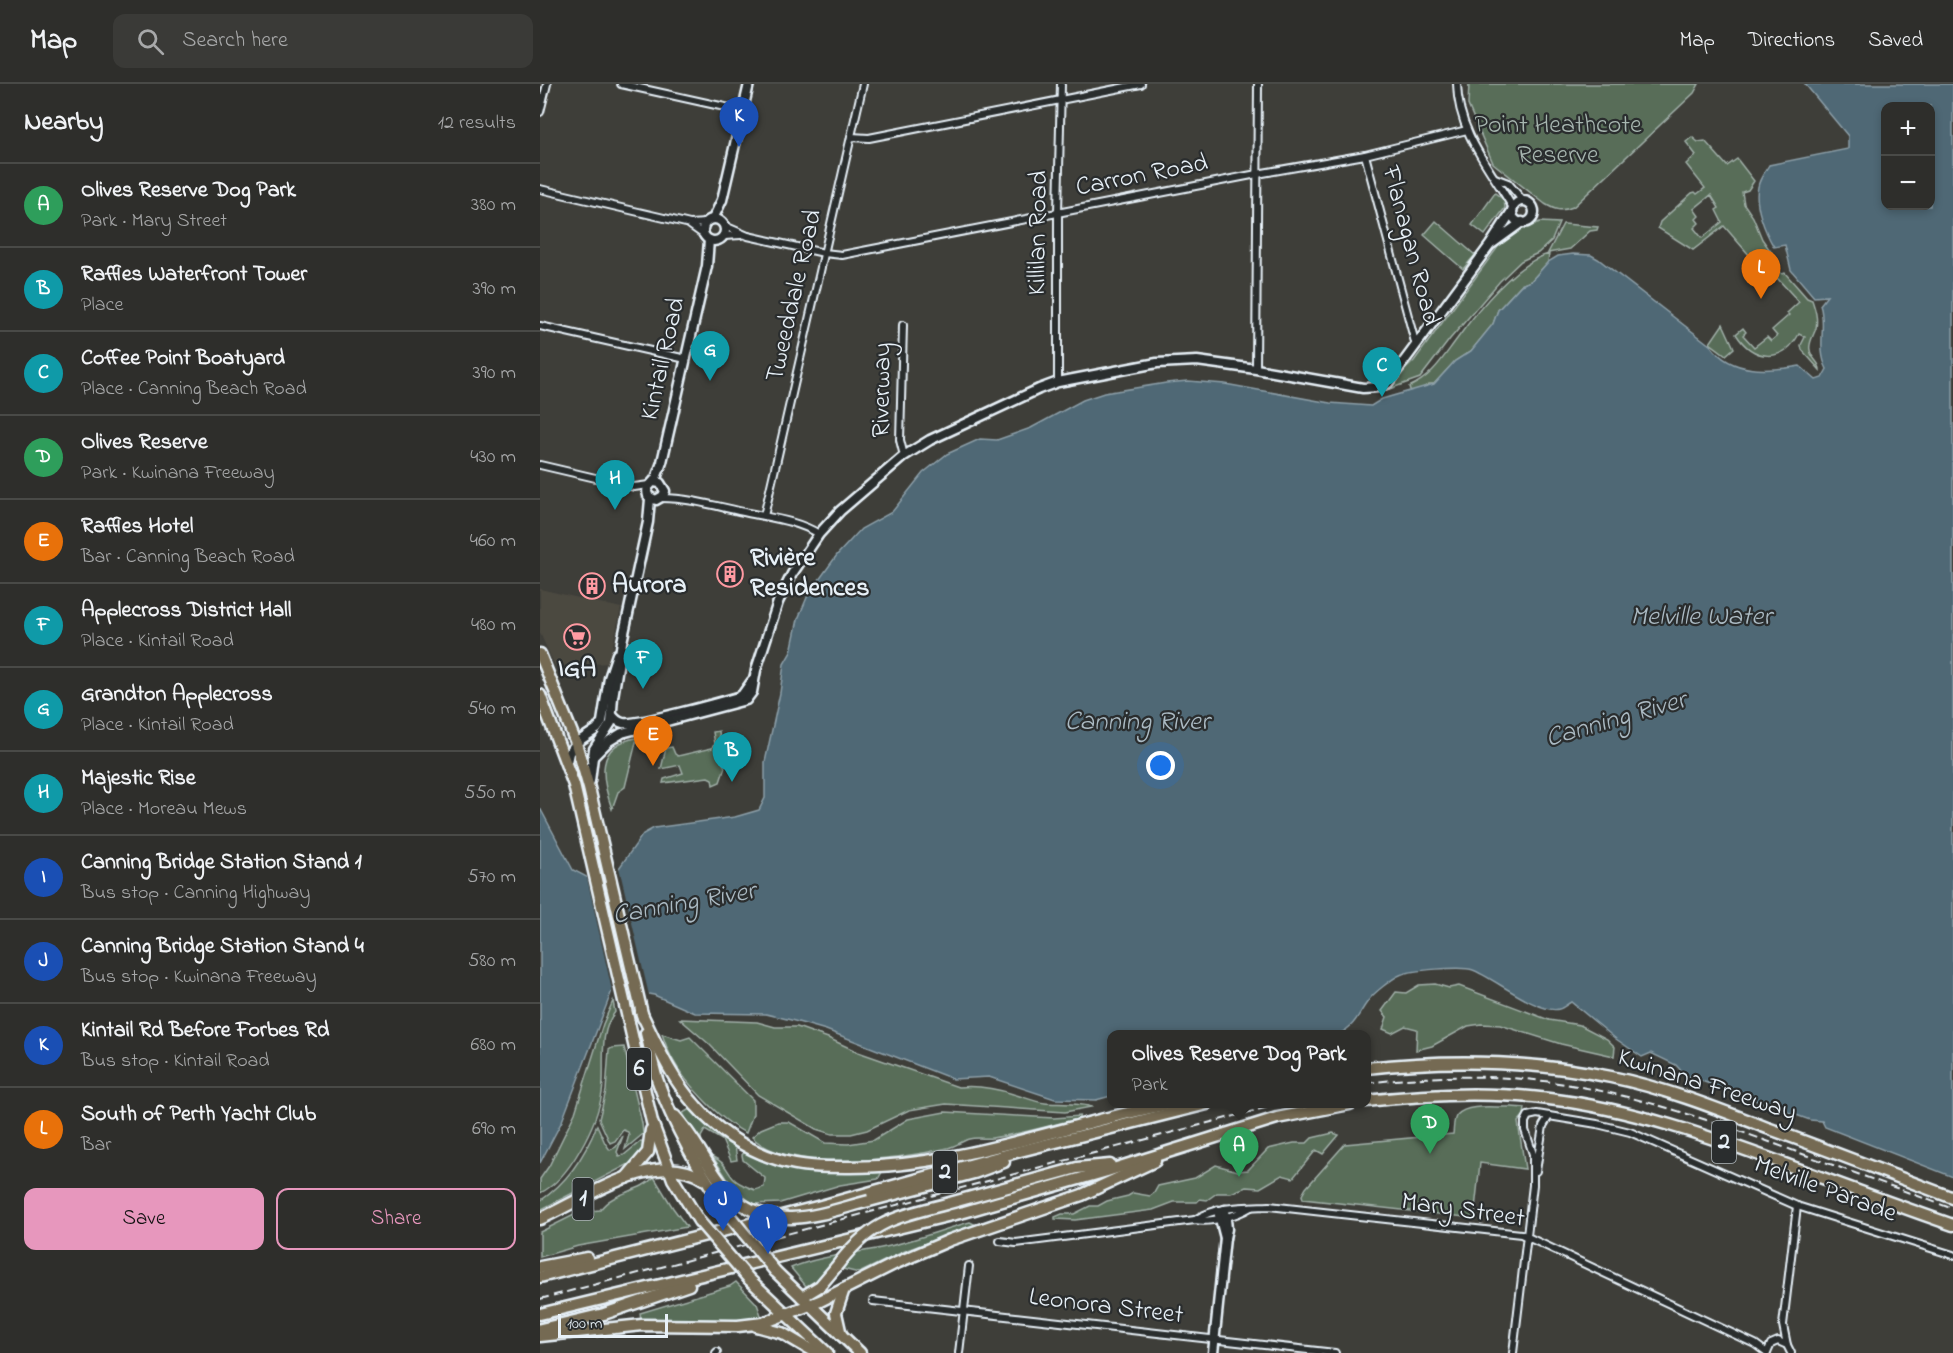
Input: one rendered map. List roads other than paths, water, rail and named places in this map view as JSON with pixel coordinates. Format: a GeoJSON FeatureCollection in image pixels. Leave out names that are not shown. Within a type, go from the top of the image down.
{"type":"FeatureCollection","features":[{"type":"Feature","properties":{"kind":"highway","name":"6"},"geometry":{"type":"LineString","coordinates":[[540,654],[576,743],[589,788],[656,1076],[679,1132],[706,1181]]}},
{"type":"Feature","properties":{"kind":"highway","name":"6"},"geometry":{"type":"LineString","coordinates":[[540,695],[567,762],[593,864],[652,1122],[674,1181],[699,1221],[749,1279],[827,1353]]}},
{"type":"Feature","properties":{"kind":"highway"},"geometry":{"type":"LineString","coordinates":[[641,1012],[675,1079],[702,1113],[746,1146],[774,1158],[799,1165],[859,1167],[931,1161],[1000,1147],[1153,1108]]}},
{"type":"Feature","properties":{"kind":"highway","name":"Kwinana Freeway"},"geometry":{"type":"LineString","coordinates":[[1371,1068],[1423,1063],[1485,1062],[1550,1067],[1620,1079],[1726,1112],[1953,1198]]}},
{"type":"Feature","properties":{"kind":"highway","name":"Kwinana Freeway"},"geometry":{"type":"LineString","coordinates":[[1371,1101],[1430,1095],[1486,1094],[1549,1099],[1598,1107],[1695,1132],[1953,1225]]}},
{"type":"Feature","properties":{"kind":"highway","name":"2"},"geometry":{"type":"LineString","coordinates":[[540,1277],[817,1207],[1191,1108]]}},
{"type":"Feature","properties":{"kind":"highway","name":"2"},"geometry":{"type":"LineString","coordinates":[[540,1314],[964,1212],[1277,1118],[1329,1108]]}},
{"type":"Feature","properties":{"kind":"highway"},"geometry":{"type":"LineString","coordinates":[[669,1110],[688,1130],[710,1167],[736,1200],[757,1213],[785,1219],[802,1218],[974,1173],[1074,1138]]}},
{"type":"Feature","properties":{"kind":"highway","name":"1"},"geometry":{"type":"LineString","coordinates":[[625,1178],[648,1152],[652,1122]]}},
{"type":"Feature","properties":{"kind":"highway"},"geometry":{"type":"LineString","coordinates":[[806,1301],[844,1289],[950,1240],[1082,1195],[1194,1143]]}},
{"type":"Feature","properties":{"kind":"highway"},"geometry":{"type":"LineString","coordinates":[[752,1325],[786,1315],[806,1301],[856,1242],[884,1222],[1077,1168],[1132,1163]]}},
{"type":"Feature","properties":{"kind":"highway","name":"1"},"geometry":{"type":"LineString","coordinates":[[540,1219],[625,1178],[669,1168],[695,1173],[706,1181]]}},
{"type":"Feature","properties":{"kind":"highway"},"geometry":{"type":"LineString","coordinates":[[706,1181],[729,1215],[775,1271],[860,1353]]}},
{"type":"Feature","properties":{"kind":"highway"},"geometry":{"type":"LineString","coordinates":[[540,1267],[676,1242]]}},
{"type":"Feature","properties":{"kind":"highway"},"geometry":{"type":"LineString","coordinates":[[540,1329],[604,1314],[744,1266]]}},
{"type":"Feature","properties":{"kind":"highway"},"geometry":{"type":"LineString","coordinates":[[841,1335],[836,1313],[844,1289]]}},
{"type":"Feature","properties":{"kind":"highway"},"geometry":{"type":"LineString","coordinates":[[540,1336],[642,1325],[752,1325],[779,1332],[816,1353]]}},
{"type":"Feature","properties":{"kind":"street"},"geometry":{"type":"LineString","coordinates":[[540,112],[547,84]]}},
{"type":"Feature","properties":{"kind":"street"},"geometry":{"type":"LineString","coordinates":[[621,84],[742,111]]}},
{"type":"Feature","properties":{"kind":"street"},"geometry":{"type":"LineString","coordinates":[[714,238],[724,225],[722,200],[749,84]]}},
{"type":"Feature","properties":{"kind":"street","name":"Tweeddale Road"},"geometry":{"type":"LineString","coordinates":[[764,516],[863,84]]}},
{"type":"Feature","properties":{"kind":"street","name":"Killilan Road"},"geometry":{"type":"LineString","coordinates":[[1058,382],[1061,84]]}},
{"type":"Feature","properties":{"kind":"street"},"geometry":{"type":"LineString","coordinates":[[851,137],[869,138],[1141,84]]}},
{"type":"Feature","properties":{"kind":"street"},"geometry":{"type":"LineString","coordinates":[[1256,369],[1258,84]]}},
{"type":"Feature","properties":{"kind":"street"},"geometry":{"type":"LineString","coordinates":[[1458,84],[1459,101],[1467,130],[1478,153],[1513,209],[1515,219],[1522,222]]}},
{"type":"Feature","properties":{"kind":"street","name":"Carron Road"},"geometry":{"type":"LineString","coordinates":[[742,234],[842,255],[1365,155],[1467,130]]}},
{"type":"Feature","properties":{"kind":"street","name":"Flanagan Road"},"geometry":{"type":"LineString","coordinates":[[1365,155],[1416,346]]}},
{"type":"Feature","properties":{"kind":"street"},"geometry":{"type":"LineString","coordinates":[[1490,245],[1522,222],[1531,219],[1534,212],[1531,205],[1523,201],[1508,183],[1495,178]]}},
{"type":"Feature","properties":{"kind":"street"},"geometry":{"type":"LineString","coordinates":[[540,189],[690,224],[714,238],[742,234]]}},
{"type":"Feature","properties":{"kind":"street"},"geometry":{"type":"LineString","coordinates":[[714,238],[709,221],[722,200]]}},
{"type":"Feature","properties":{"kind":"street"},"geometry":{"type":"LineString","coordinates":[[592,758],[609,741],[622,733],[746,700],[752,692],[754,678],[778,602],[792,574],[819,534],[840,510],[904,456],[930,440],[1058,382],[1157,363],[1197,361],[1372,388],[1388,383],[1490,245],[1517,202],[1523,201]]}},
{"type":"Feature","properties":{"kind":"street"},"geometry":{"type":"LineString","coordinates":[[690,224],[719,220],[742,234]]}},
{"type":"Feature","properties":{"kind":"street","name":"Kintail Road"},"geometry":{"type":"LineString","coordinates":[[657,485],[714,238]]}},
{"type":"Feature","properties":{"kind":"street","name":"Riverway"},"geometry":{"type":"LineString","coordinates":[[903,325],[900,440],[904,456]]}},
{"type":"Feature","properties":{"kind":"street"},"geometry":{"type":"LineString","coordinates":[[540,326],[686,358]]}},
{"type":"Feature","properties":{"kind":"street"},"geometry":{"type":"LineString","coordinates":[[540,465],[634,487],[655,498],[678,498],[807,526],[819,534]]}},
{"type":"Feature","properties":{"kind":"street"},"geometry":{"type":"LineString","coordinates":[[634,487],[657,485],[678,498]]}},
{"type":"Feature","properties":{"kind":"street"},"geometry":{"type":"LineString","coordinates":[[589,788],[596,744],[610,727],[622,642],[648,522],[655,498],[664,494],[657,485]]}},
{"type":"Feature","properties":{"kind":"street"},"geometry":{"type":"LineString","coordinates":[[655,498],[646,490],[657,485]]}},
{"type":"Feature","properties":{"kind":"street"},"geometry":{"type":"LineString","coordinates":[[567,762],[569,753],[576,743],[597,729],[602,722],[609,678],[622,642]]}},
{"type":"Feature","properties":{"kind":"street"},"geometry":{"type":"LineString","coordinates":[[612,715],[618,721],[627,724],[732,698],[742,695],[754,678]]}},
{"type":"Feature","properties":{"kind":"street"},"geometry":{"type":"LineString","coordinates":[[1513,1353],[1533,1185],[1543,1126],[1549,1116],[1537,1113],[1528,1116],[1525,1122],[1525,1130],[1533,1154],[1533,1185]]}},
{"type":"Feature","properties":{"kind":"street","name":"Melville Parade"},"geometry":{"type":"LineString","coordinates":[[1549,1116],[1597,1124],[1643,1137],[1797,1206],[1953,1255]]}},
{"type":"Feature","properties":{"kind":"street"},"geometry":{"type":"LineString","coordinates":[[1791,1350],[1783,1325],[1797,1206]]}},
{"type":"Feature","properties":{"kind":"street","name":"Mary Street"},"geometry":{"type":"LineString","coordinates":[[1000,1241],[1016,1243],[1195,1220],[1202,1221],[1251,1207],[1295,1209],[1518,1234],[1755,1344],[1767,1353],[1772,1343]]}},
{"type":"Feature","properties":{"kind":"street"},"geometry":{"type":"LineString","coordinates":[[1213,1353],[1227,1234],[1222,1214]]}},
{"type":"Feature","properties":{"kind":"street"},"geometry":{"type":"LineString","coordinates":[[959,1353],[969,1266]]}},
{"type":"Feature","properties":{"kind":"street","name":"Leonora Street"},"geometry":{"type":"LineString","coordinates":[[873,1301],[1335,1353]]}},
{"type":"Feature","properties":{"kind":"street"},"geometry":{"type":"LineString","coordinates":[[1772,1343],[1783,1325]]}},
{"type":"Feature","properties":{"kind":"street","name":"Mary Street"},"geometry":{"type":"LineString","coordinates":[[1755,1344],[1781,1341],[1791,1350]]}},
{"type":"Feature","properties":{"kind":"water"},"geometry":{"type":"Polygon","coordinates":[[[1805,84],[1953,84],[1953,1177],[1825,1127],[1822,1121],[1810,1120],[1685,1075],[1676,1065],[1651,1053],[1642,1057],[1571,1002],[1559,1009],[1540,1006],[1473,970],[1459,968],[1406,973],[1397,977],[1374,994],[1353,1023],[1345,1030],[1107,1030],[1107,1097],[1096,1100],[1055,1099],[989,1077],[953,1079],[826,1030],[791,1020],[766,1014],[695,1013],[654,995],[613,988],[562,1121],[540,1163],[540,808],[573,870],[596,882],[615,874],[643,834],[654,828],[735,817],[759,810],[765,798],[765,762],[784,664],[791,652],[798,619],[808,595],[837,555],[861,529],[892,512],[923,473],[947,454],[980,439],[997,440],[1031,428],[1083,400],[1104,393],[1166,383],[1188,381],[1225,384],[1330,403],[1371,406],[1382,399],[1434,384],[1455,361],[1471,351],[1493,324],[1498,310],[1521,285],[1531,281],[1548,262],[1558,256],[1573,254],[1591,255],[1598,259],[1729,362],[1764,370],[1800,366],[1816,380],[1822,378],[1827,369],[1822,353],[1820,305],[1827,296],[1814,297],[1791,270],[1785,245],[1774,247],[1767,234],[1761,218],[1757,194],[1760,181],[1769,165],[1848,149],[1848,136],[1805,84]]]}},
{"type":"Feature","properties":{"kind":"railway"},"geometry":{"type":"LineString","coordinates":[[1371,1083],[1433,1077],[1500,1077],[1544,1081],[1606,1092],[1637,1099],[1727,1127],[1953,1209]]}},
{"type":"Feature","properties":{"kind":"railway"},"geometry":{"type":"LineString","coordinates":[[540,1299],[1265,1108]]}},
{"type":"Feature","properties":{"kind":"place","name":"Kintail Rd Before Forbes Rd"},"geometry":{"type":"Point","coordinates":[739,147]}},
{"type":"Feature","properties":{"kind":"place","name":"South of Perth Yacht Club"},"geometry":{"type":"Point","coordinates":[1761,299]}},
{"type":"Feature","properties":{"kind":"place","name":"Grandton Applecross"},"geometry":{"type":"Point","coordinates":[710,381]}},
{"type":"Feature","properties":{"kind":"place","name":"Coffee Point Boatyard"},"geometry":{"type":"Point","coordinates":[1382,397]}},
{"type":"Feature","properties":{"kind":"place","name":"Majestic Rise"},"geometry":{"type":"Point","coordinates":[615,510]}},
{"type":"Feature","properties":{"kind":"place","name":"Rivière Residences"},"geometry":{"type":"Point","coordinates":[730,574]}},
{"type":"Feature","properties":{"kind":"place","name":"Aurora"},"geometry":{"type":"Point","coordinates":[592,586]}},
{"type":"Feature","properties":{"kind":"place","name":"IGA"},"geometry":{"type":"Point","coordinates":[577,637]}},
{"type":"Feature","properties":{"kind":"place","name":"Applecross District Hall"},"geometry":{"type":"Point","coordinates":[643,689]}},
{"type":"Feature","properties":{"kind":"place","name":"Raffles Hotel"},"geometry":{"type":"Point","coordinates":[653,766]}},
{"type":"Feature","properties":{"kind":"place","name":"Raffles Waterfront Tower"},"geometry":{"type":"Point","coordinates":[732,782]}},
{"type":"Feature","properties":{"kind":"place","name":"Olives Reserve"},"geometry":{"type":"Point","coordinates":[1430,1154]}},
{"type":"Feature","properties":{"kind":"place","name":"Olives Reserve Dog Park"},"geometry":{"type":"Point","coordinates":[1239,1177]}},
{"type":"Feature","properties":{"kind":"place","name":"Canning Bridge Station Stand 4"},"geometry":{"type":"Point","coordinates":[723,1231]}},
{"type":"Feature","properties":{"kind":"place","name":"Canning Bridge Station Stand 1"},"geometry":{"type":"Point","coordinates":[768,1254]}},
{"type":"Feature","properties":{"kind":"park label","name":"Point Heathcote Reserve"},"geometry":{"type":"Point","coordinates":[1558,141]}},
{"type":"Feature","properties":{"kind":"water label","name":"Melville Water"},"geometry":{"type":"Point","coordinates":[1701,617]}},
{"type":"Feature","properties":{"kind":"water label","name":"Canning River"},"geometry":{"type":"Point","coordinates":[1616,720]}},
{"type":"Feature","properties":{"kind":"water label","name":"Canning River"},"geometry":{"type":"Point","coordinates":[1137,722]}},
{"type":"Feature","properties":{"kind":"water label","name":"Canning River"},"geometry":{"type":"Point","coordinates":[684,904]}}]}
